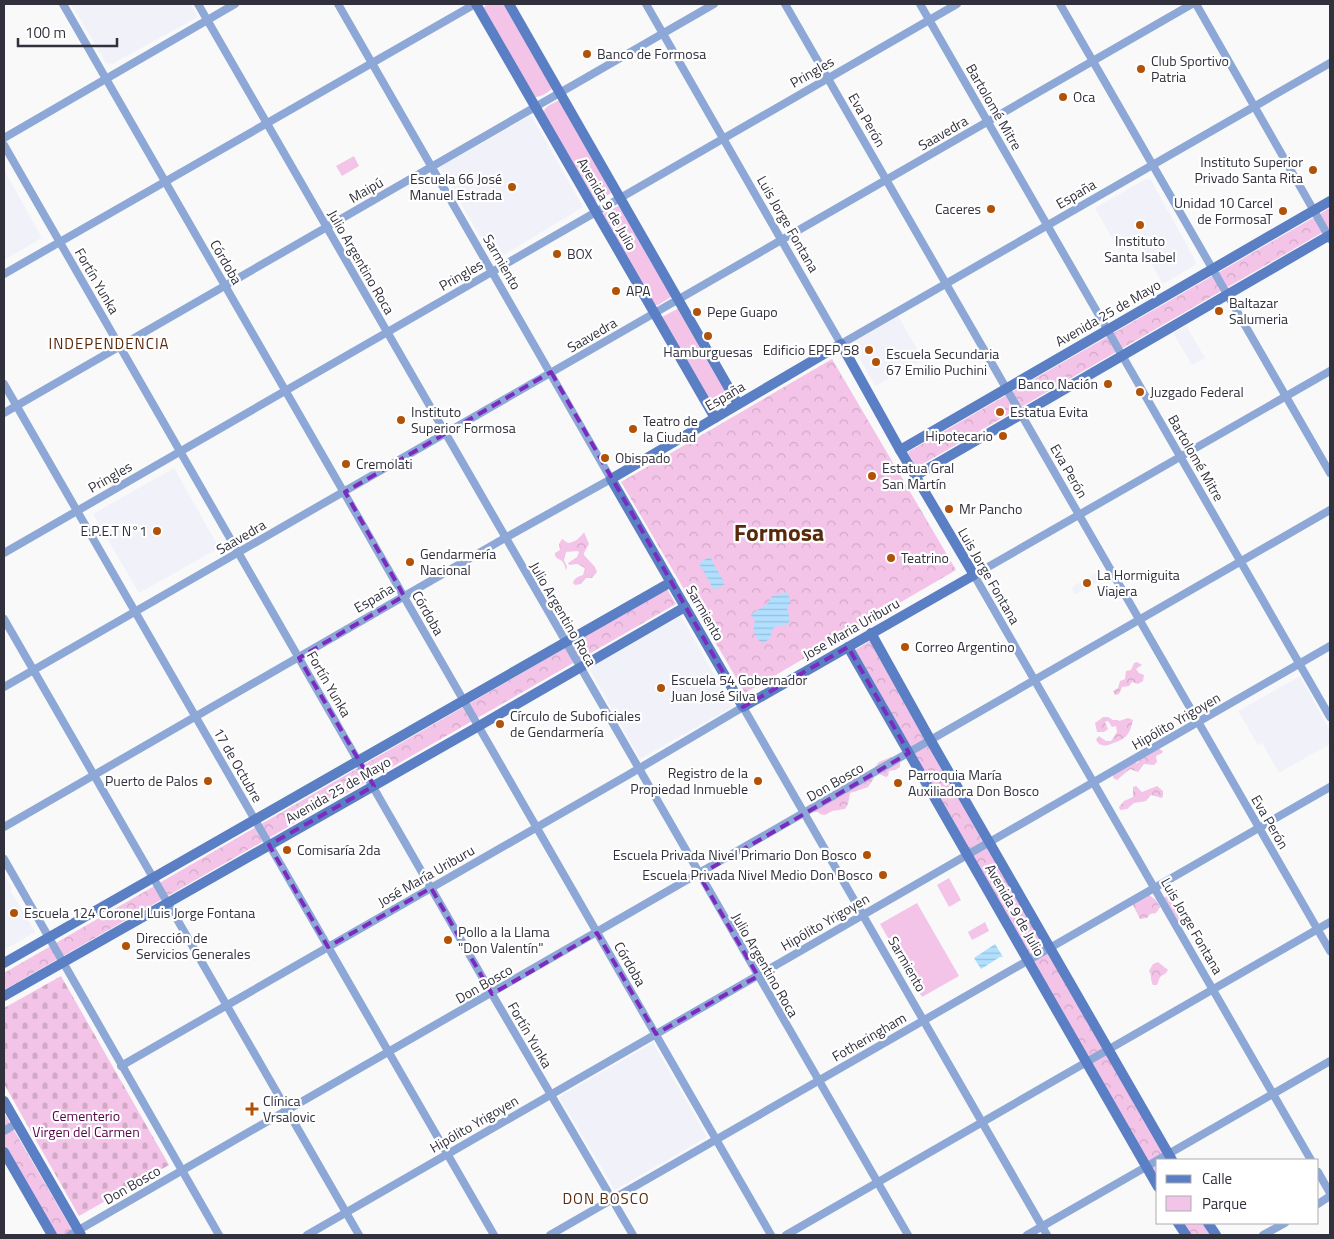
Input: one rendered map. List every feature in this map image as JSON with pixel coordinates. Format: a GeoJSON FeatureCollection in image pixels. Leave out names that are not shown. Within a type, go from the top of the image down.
{"type":"FeatureCollection","features":[{"type":"Feature","properties":{"kind":"main road","name":"Avenida 9 de Julio"},"geometry":{"type":"LineString","coordinates":[[475,4],[536,106],[715,418]]}},
{"type":"Feature","properties":{"kind":"main road","name":"Avenida 9 de Julio"},"geometry":{"type":"LineString","coordinates":[[509,4],[738,404]]}},
{"type":"Feature","properties":{"kind":"main road","name":"Avenida 25 de Mayo"},"geometry":{"type":"LineString","coordinates":[[900,450],[1330,201]]}},
{"type":"Feature","properties":{"kind":"main road"},"geometry":{"type":"LineString","coordinates":[[915,476],[1330,237]]}},
{"type":"Feature","properties":{"kind":"main road","name":"España"},"geometry":{"type":"LineString","coordinates":[[611,479],[841,344]]}},
{"type":"Feature","properties":{"kind":"main road","name":"Luis Jorge Fontana"},"geometry":{"type":"LineString","coordinates":[[841,344],[900,450],[974,575]]}},
{"type":"Feature","properties":{"kind":"main road","name":"Sarmiento"},"geometry":{"type":"LineString","coordinates":[[611,479],[743,707]]}},
{"type":"Feature","properties":{"kind":"main road","name":"Jose Maria Uriburu"},"geometry":{"type":"LineString","coordinates":[[743,707],[974,575]]}},
{"type":"Feature","properties":{"kind":"main road","name":"Avenida 25 de Mayo"},"geometry":{"type":"LineString","coordinates":[[4,963],[671,582]]}},
{"type":"Feature","properties":{"kind":"main road","name":"Avenida 25 de Mayo"},"geometry":{"type":"LineString","coordinates":[[4,996],[479,726],[685,606]]}},
{"type":"Feature","properties":{"kind":"main road","name":"Avenida 9 de Julio"},"geometry":{"type":"LineString","coordinates":[[871,633],[1049,948],[1170,1157]]}},
{"type":"Feature","properties":{"kind":"main road","name":"Avenida 9 de Julio"},"geometry":{"type":"LineString","coordinates":[[848,647],[1156,1184]]}},
{"type":"Feature","properties":{"kind":"main road"},"geometry":{"type":"LineString","coordinates":[[4,1101],[76,1234]]}},
{"type":"Feature","properties":{"kind":"main road"},"geometry":{"type":"LineString","coordinates":[[4,1152],[52,1235]]}},
{"type":"Feature","properties":{"kind":"main road"},"geometry":{"type":"LineString","coordinates":[[1179,1224],[1186,1235]]}},
{"type":"Feature","properties":{"kind":"main road"},"geometry":{"type":"LineString","coordinates":[[1209,1224],[1216,1235]]}},
{"type":"Feature","properties":{"kind":"street","name":"Córdoba"},"geometry":{"type":"LineString","coordinates":[[63,4],[771,1235]]}},
{"type":"Feature","properties":{"kind":"street","name":"Julio Argentino Roca"},"geometry":{"type":"LineString","coordinates":[[198,4],[908,1235]]}},
{"type":"Feature","properties":{"kind":"street"},"geometry":{"type":"LineString","coordinates":[[4,138],[235,4]]}},
{"type":"Feature","properties":{"kind":"street","name":"Sarmiento"},"geometry":{"type":"LineString","coordinates":[[338,4],[611,479]]}},
{"type":"Feature","properties":{"kind":"street"},"geometry":{"type":"LineString","coordinates":[[4,274],[475,4]]}},
{"type":"Feature","properties":{"kind":"street","name":"Luis Jorge Fontana"},"geometry":{"type":"LineString","coordinates":[[646,4],[841,344]]}},
{"type":"Feature","properties":{"kind":"street","name":"Maipú"},"geometry":{"type":"LineString","coordinates":[[4,413],[714,4]]}},
{"type":"Feature","properties":{"kind":"street","name":"Eva Perón"},"geometry":{"type":"LineString","coordinates":[[785,4],[1330,951]]}},
{"type":"Feature","properties":{"kind":"street","name":"Bartolomé Mitre"},"geometry":{"type":"LineString","coordinates":[[920,4],[1330,716]]}},
{"type":"Feature","properties":{"kind":"street","name":"Pringles"},"geometry":{"type":"LineString","coordinates":[[4,553],[957,4]]}},
{"type":"Feature","properties":{"kind":"street"},"geometry":{"type":"LineString","coordinates":[[1060,4],[1330,473]]}},
{"type":"Feature","properties":{"kind":"street","name":"Saavedra"},"geometry":{"type":"LineString","coordinates":[[4,687],[1192,4]]}},
{"type":"Feature","properties":{"kind":"street"},"geometry":{"type":"LineString","coordinates":[[1196,4],[1330,237]]}},
{"type":"Feature","properties":{"kind":"street","name":"España"},"geometry":{"type":"LineString","coordinates":[[841,344],[1330,63]]}},
{"type":"Feature","properties":{"kind":"street","name":"Fortín Yunka"},"geometry":{"type":"LineString","coordinates":[[4,145],[179,452],[633,1235]]}},
{"type":"Feature","properties":{"kind":"street"},"geometry":{"type":"LineString","coordinates":[[974,575],[1330,371]]}},
{"type":"Feature","properties":{"kind":"street","name":"17 de Octubre"},"geometry":{"type":"LineString","coordinates":[[4,384],[494,1235]]}},
{"type":"Feature","properties":{"kind":"street","name":"España"},"geometry":{"type":"LineString","coordinates":[[4,827],[505,538],[611,479]]}},
{"type":"Feature","properties":{"kind":"street","name":"Don Bosco"},"geometry":{"type":"LineString","coordinates":[[76,1234],[287,1110],[699,875],[1330,510]]}},
{"type":"Feature","properties":{"kind":"street","name":"Luis Jorge Fontana"},"geometry":{"type":"LineString","coordinates":[[974,575],[1310,1159]]}},
{"type":"Feature","properties":{"kind":"street"},"geometry":{"type":"LineString","coordinates":[[4,619],[359,1235]]}},
{"type":"Feature","properties":{"kind":"street","name":"Hipólito Yrigoyen"},"geometry":{"type":"LineString","coordinates":[[306,1235],[1330,646]]}},
{"type":"Feature","properties":{"kind":"street","name":"Sarmiento"},"geometry":{"type":"LineString","coordinates":[[743,707],[1047,1235]]}},
{"type":"Feature","properties":{"kind":"street","name":"José María Uriburu"},"geometry":{"type":"LineString","coordinates":[[121,1066],[743,707]]}},
{"type":"Feature","properties":{"kind":"street","name":"Fotheringham"},"geometry":{"type":"LineString","coordinates":[[550,1235],[1330,787]]}},
{"type":"Feature","properties":{"kind":"street"},"geometry":{"type":"LineString","coordinates":[[4,859],[219,1235]]}},
{"type":"Feature","properties":{"kind":"street"},"geometry":{"type":"LineString","coordinates":[[786,1235],[1212,988],[1330,922]]}},
{"type":"Feature","properties":{"kind":"street"},"geometry":{"type":"LineString","coordinates":[[1170,1157],[1272,1094],[1330,1061]]}},
{"type":"Feature","properties":{"kind":"street"},"geometry":{"type":"LineString","coordinates":[[4,1131],[17,1123]]}},
{"type":"Feature","properties":{"kind":"street"},"geometry":{"type":"LineString","coordinates":[[1027,1235],[1156,1161]]}},
{"type":"Feature","properties":{"kind":"street"},"geometry":{"type":"LineString","coordinates":[[1319,1174],[1330,1195],[1319,1203]]}},
{"type":"Feature","properties":{"kind":"street"},"geometry":{"type":"LineString","coordinates":[[1263,1235],[1283,1224]]}},
{"type":"Feature","properties":{"kind":"highlighted area"},"geometry":{"type":"Polygon","coordinates":[[[551,372],[743,707],[848,647],[909,753],[699,875],[758,976],[656,1034],[597,933],[492,994],[431,888],[328,947],[269,845],[374,786],[299,658],[404,596],[345,492],[551,372]]]}},
{"type":"Feature","properties":{"kind":"shaded area"},"geometry":{"type":"Polygon","coordinates":[[[71,4],[190,4],[198,17],[112,64],[106,63],[71,4]]]}},
{"type":"Feature","properties":{"kind":"shaded area","name":"Escuela 66 José Manuel Estrada"},"geometry":{"type":"Polygon","coordinates":[[[531,115],[583,207],[494,261],[440,167],[531,115]]]}},
{"type":"Feature","properties":{"kind":"shaded area"},"geometry":{"type":"Polygon","coordinates":[[[4,170],[42,238],[4,260],[4,170]]]}},
{"type":"Feature","properties":{"kind":"shaded area","name":"Instituto Santa Isabel"},"geometry":{"type":"Polygon","coordinates":[[[1146,179],[1151,180],[1196,262],[1195,265],[1163,284],[1139,242],[1120,252],[1095,208],[1146,179]]]}},
{"type":"Feature","properties":{"kind":"shaded area","name":"Edificio EPEP 58"},"geometry":{"type":"Polygon","coordinates":[[[898,316],[923,360],[875,386],[851,343],[898,316]]]}},
{"type":"Feature","properties":{"kind":"shaded area"},"geometry":{"type":"Polygon","coordinates":[[[1186,326],[1205,358],[1192,365],[1173,333],[1186,326]]]}},
{"type":"Feature","properties":{"kind":"shaded area","name":"E.P.E.T N°1"},"geometry":{"type":"Polygon","coordinates":[[[174,468],[219,548],[139,593],[93,514],[174,468]]]}},
{"type":"Feature","properties":{"kind":"shaded area","name":"La Hormiguita Viajera"},"geometry":{"type":"Polygon","coordinates":[[[1098,572],[1103,579],[1075,595],[1072,587],[1098,572]]]}},
{"type":"Feature","properties":{"kind":"shaded area","name":"Escuela 54 Gobernador Juan José Silva"},"geometry":{"type":"Polygon","coordinates":[[[681,616],[732,707],[640,759],[589,668],[681,616]]]}},
{"type":"Feature","properties":{"kind":"shaded area"},"geometry":{"type":"Polygon","coordinates":[[[1300,676],[1330,731],[1330,744],[1279,773],[1262,743],[1258,745],[1238,711],[1300,676]]]}},
{"type":"Feature","properties":{"kind":"shaded area","name":"Escuela 124 Coronel Luis Jorge Fontana"},"geometry":{"type":"Polygon","coordinates":[[[4,875],[12,889],[10,890],[35,932],[4,950],[4,875]]]}},
{"type":"Feature","properties":{"kind":"shaded area"},"geometry":{"type":"Polygon","coordinates":[[[653,1043],[707,1137],[615,1190],[559,1097],[653,1043]]]}},
{"type":"Feature","properties":{"kind":"green space"},"geometry":{"type":"Polygon","coordinates":[[[486,4],[505,4],[551,84],[552,89],[542,96],[535,97],[483,10],[486,4]]]}},
{"type":"Feature","properties":{"kind":"green space"},"geometry":{"type":"Polygon","coordinates":[[[561,101],[611,193],[599,201],[595,201],[543,114],[546,107],[561,101]]]}},
{"type":"Feature","properties":{"kind":"green space"},"geometry":{"type":"Polygon","coordinates":[[[354,156],[359,166],[342,176],[336,166],[354,156]]]}},
{"type":"Feature","properties":{"kind":"green space"},"geometry":{"type":"Polygon","coordinates":[[[620,205],[670,292],[671,297],[658,305],[654,305],[603,214],[620,205]]]}},
{"type":"Feature","properties":{"kind":"green space"},"geometry":{"type":"Polygon","coordinates":[[[1330,208],[1330,228],[916,468],[908,452],[1330,208]]]}},
{"type":"Feature","properties":{"kind":"green space"},"geometry":{"type":"Polygon","coordinates":[[[679,308],[730,395],[730,400],[717,409],[713,409],[662,317],[679,308]]]}},
{"type":"Feature","properties":{"kind":"green space"},"geometry":{"type":"Polygon","coordinates":[[[832,359],[956,570],[745,693],[621,482],[832,359]]]}},
{"type":"Feature","properties":{"kind":"green space"},"geometry":{"type":"Polygon","coordinates":[[[584,532],[589,544],[584,555],[597,572],[592,578],[586,578],[581,584],[575,585],[573,583],[574,580],[583,575],[585,568],[577,564],[569,565],[568,563],[577,557],[579,552],[566,552],[564,560],[567,567],[566,570],[563,562],[556,557],[555,553],[560,550],[559,544],[562,539],[568,543],[577,539],[584,532]]]}},
{"type":"Feature","properties":{"kind":"green space"},"geometry":{"type":"Polygon","coordinates":[[[667,589],[676,604],[4,990],[4,973],[667,589]]]}},
{"type":"Feature","properties":{"kind":"green space"},"geometry":{"type":"Polygon","coordinates":[[[870,641],[1167,1159],[1156,1159],[1156,1176],[855,650],[870,641]]]}},
{"type":"Feature","properties":{"kind":"green space"},"geometry":{"type":"Polygon","coordinates":[[[1137,662],[1142,665],[1136,669],[1144,675],[1143,681],[1138,684],[1132,682],[1129,686],[1122,687],[1119,694],[1115,695],[1113,691],[1118,688],[1120,681],[1125,679],[1126,671],[1131,670],[1134,663],[1137,662]]]}},
{"type":"Feature","properties":{"kind":"green space"},"geometry":{"type":"Polygon","coordinates":[[[1103,717],[1119,721],[1128,718],[1133,720],[1130,730],[1124,738],[1109,745],[1104,745],[1099,744],[1096,740],[1099,736],[1106,741],[1111,741],[1117,732],[1116,726],[1112,727],[1108,721],[1105,722],[1108,729],[1104,732],[1097,732],[1095,723],[1103,717]]]}},
{"type":"Feature","properties":{"kind":"green space"},"geometry":{"type":"Polygon","coordinates":[[[1157,748],[1163,751],[1156,756],[1157,762],[1154,765],[1144,764],[1138,772],[1130,769],[1117,780],[1113,778],[1113,774],[1128,762],[1137,763],[1140,760],[1140,756],[1157,748]]]}},
{"type":"Feature","properties":{"kind":"green space"},"geometry":{"type":"Polygon","coordinates":[[[896,757],[900,761],[900,767],[889,771],[886,777],[879,774],[875,767],[879,762],[896,757]]]}},
{"type":"Feature","properties":{"kind":"green space"},"geometry":{"type":"Polygon","coordinates":[[[856,773],[874,778],[868,787],[850,793],[845,809],[832,811],[825,815],[818,812],[810,812],[852,781],[847,779],[848,776],[856,773]]]}},
{"type":"Feature","properties":{"kind":"green space"},"geometry":{"type":"Polygon","coordinates":[[[1136,786],[1142,792],[1157,786],[1163,791],[1163,796],[1162,798],[1151,795],[1146,801],[1134,803],[1127,809],[1120,810],[1119,807],[1124,801],[1133,797],[1133,787],[1136,786]]]}},
{"type":"Feature","properties":{"kind":"green space"},"geometry":{"type":"Polygon","coordinates":[[[949,878],[961,900],[949,907],[937,885],[949,878]]]}},
{"type":"Feature","properties":{"kind":"green space"},"geometry":{"type":"Polygon","coordinates":[[[1148,894],[1156,900],[1160,907],[1156,913],[1150,914],[1147,918],[1140,919],[1132,903],[1148,894]]]}},
{"type":"Feature","properties":{"kind":"green space"},"geometry":{"type":"Polygon","coordinates":[[[1167,896],[1183,919],[1181,926],[1178,927],[1163,898],[1167,896]]]}},
{"type":"Feature","properties":{"kind":"green space"},"geometry":{"type":"Polygon","coordinates":[[[917,903],[959,976],[922,997],[880,924],[917,903]]]}},
{"type":"Feature","properties":{"kind":"green space"},"geometry":{"type":"Polygon","coordinates":[[[985,922],[989,931],[972,940],[968,932],[985,922]]]}},
{"type":"Feature","properties":{"kind":"green space"},"geometry":{"type":"Polygon","coordinates":[[[1158,962],[1168,970],[1160,977],[1157,985],[1153,985],[1149,971],[1153,964],[1158,962]]]}},
{"type":"Feature","properties":{"kind":"green space","name":"Cementerio Virgen del Carmen"},"geometry":{"type":"Polygon","coordinates":[[[61,976],[169,1165],[79,1216],[4,1084],[4,1008],[61,976]]]}},
{"type":"Feature","properties":{"kind":"green space"},"geometry":{"type":"Polygon","coordinates":[[[4,1113],[75,1235],[55,1235],[4,1148],[4,1113]]]}},
{"type":"Feature","properties":{"kind":"green space"},"geometry":{"type":"Polygon","coordinates":[[[1184,1224],[1205,1224],[1211,1235],[1190,1235],[1184,1224]]]}},
{"type":"Feature","properties":{"kind":"water"},"geometry":{"type":"Polygon","coordinates":[[[710,557],[725,584],[714,590],[699,563],[710,557]]]}},
{"type":"Feature","properties":{"kind":"water"},"geometry":{"type":"Polygon","coordinates":[[[787,592],[791,603],[787,607],[790,621],[786,625],[774,627],[769,639],[762,643],[755,634],[755,621],[751,615],[767,604],[772,596],[787,592]]]}},
{"type":"Feature","properties":{"kind":"water"},"geometry":{"type":"Polygon","coordinates":[[[995,944],[1003,957],[981,969],[974,958],[995,944]]]}},
{"type":"Feature","properties":{"kind":"place","name":"Banco de Formosa"},"geometry":{"type":"Point","coordinates":[587,54]}},
{"type":"Feature","properties":{"kind":"place","name":"Club Sportivo Patria"},"geometry":{"type":"Point","coordinates":[1141,69]}},
{"type":"Feature","properties":{"kind":"place","name":"Oca"},"geometry":{"type":"Point","coordinates":[1063,97]}},
{"type":"Feature","properties":{"kind":"place","name":"Instituto Superior Privado Santa Rita"},"geometry":{"type":"Point","coordinates":[1313,170]}},
{"type":"Feature","properties":{"kind":"place","name":"Escuela 66 José Manuel Estrada"},"geometry":{"type":"Point","coordinates":[512,187]}},
{"type":"Feature","properties":{"kind":"place","name":"Caceres"},"geometry":{"type":"Point","coordinates":[991,209]}},
{"type":"Feature","properties":{"kind":"place","name":"Unidad 10 Carcel de FormosaT"},"geometry":{"type":"Point","coordinates":[1283,211]}},
{"type":"Feature","properties":{"kind":"place","name":"Instituto Santa Isabel"},"geometry":{"type":"Point","coordinates":[1140,225]}},
{"type":"Feature","properties":{"kind":"place","name":"BOX"},"geometry":{"type":"Point","coordinates":[557,254]}},
{"type":"Feature","properties":{"kind":"place","name":"APA"},"geometry":{"type":"Point","coordinates":[616,291]}},
{"type":"Feature","properties":{"kind":"place","name":"Baltazar Salumeria"},"geometry":{"type":"Point","coordinates":[1219,311]}},
{"type":"Feature","properties":{"kind":"place","name":"Pepe Guapo"},"geometry":{"type":"Point","coordinates":[697,312]}},
{"type":"Feature","properties":{"kind":"place","name":"Hamburguesas"},"geometry":{"type":"Point","coordinates":[708,336]}},
{"type":"Feature","properties":{"kind":"place","name":"Edificio EPEP 58"},"geometry":{"type":"Point","coordinates":[869,350]}},
{"type":"Feature","properties":{"kind":"place","name":"Escuela Secundaria 67 Emilio Puchini"},"geometry":{"type":"Point","coordinates":[876,362]}},
{"type":"Feature","properties":{"kind":"place","name":"Banco Nación"},"geometry":{"type":"Point","coordinates":[1108,384]}},
{"type":"Feature","properties":{"kind":"place","name":"Juzgado Federal"},"geometry":{"type":"Point","coordinates":[1140,392]}},
{"type":"Feature","properties":{"kind":"place","name":"Estatua Evita"},"geometry":{"type":"Point","coordinates":[1000,412]}},
{"type":"Feature","properties":{"kind":"place","name":"Instituto Superior Formosa"},"geometry":{"type":"Point","coordinates":[401,420]}},
{"type":"Feature","properties":{"kind":"place","name":"Teatro de la Ciudad"},"geometry":{"type":"Point","coordinates":[633,429]}},
{"type":"Feature","properties":{"kind":"place","name":"Hipotecario"},"geometry":{"type":"Point","coordinates":[1003,436]}},
{"type":"Feature","properties":{"kind":"place","name":"Obispado"},"geometry":{"type":"Point","coordinates":[605,458]}},
{"type":"Feature","properties":{"kind":"place","name":"Cremolati"},"geometry":{"type":"Point","coordinates":[346,464]}},
{"type":"Feature","properties":{"kind":"place","name":"Estatua Gral San Martín"},"geometry":{"type":"Point","coordinates":[872,476]}},
{"type":"Feature","properties":{"kind":"place","name":"Mr Pancho"},"geometry":{"type":"Point","coordinates":[949,509]}},
{"type":"Feature","properties":{"kind":"place","name":"E.P.E.T N°1"},"geometry":{"type":"Point","coordinates":[157,531]}},
{"type":"Feature","properties":{"kind":"place","name":"Teatrino"},"geometry":{"type":"Point","coordinates":[891,558]}},
{"type":"Feature","properties":{"kind":"place","name":"Gendarmería Nacional"},"geometry":{"type":"Point","coordinates":[410,562]}},
{"type":"Feature","properties":{"kind":"place","name":"La Hormiguita Viajera"},"geometry":{"type":"Point","coordinates":[1087,583]}},
{"type":"Feature","properties":{"kind":"place","name":"Correo Argentino"},"geometry":{"type":"Point","coordinates":[905,647]}},
{"type":"Feature","properties":{"kind":"place","name":"Escuela 54 Gobernador Juan José Silva"},"geometry":{"type":"Point","coordinates":[661,688]}},
{"type":"Feature","properties":{"kind":"place","name":"Círculo de Suboficiales de Gendarmería"},"geometry":{"type":"Point","coordinates":[500,724]}},
{"type":"Feature","properties":{"kind":"place","name":"Puerto de Palos"},"geometry":{"type":"Point","coordinates":[208,781]}},
{"type":"Feature","properties":{"kind":"place","name":"Registro de la Propiedad Inmueble"},"geometry":{"type":"Point","coordinates":[758,781]}},
{"type":"Feature","properties":{"kind":"place","name":"Parroquia María Auxiliadora Don Bosco"},"geometry":{"type":"Point","coordinates":[898,783]}},
{"type":"Feature","properties":{"kind":"place","name":"Comisaría 2da"},"geometry":{"type":"Point","coordinates":[287,850]}},
{"type":"Feature","properties":{"kind":"place","name":"Escuela Privada Nivel Primario Don Bosco"},"geometry":{"type":"Point","coordinates":[867,855]}},
{"type":"Feature","properties":{"kind":"place","name":"Escuela Privada Nivel Medio Don Bosco"},"geometry":{"type":"Point","coordinates":[883,875]}},
{"type":"Feature","properties":{"kind":"place","name":"Escuela 124 Coronel Luis Jorge Fontana"},"geometry":{"type":"Point","coordinates":[14,913]}},
{"type":"Feature","properties":{"kind":"place","name":"Pollo a la Llama \"Don Valentín\""},"geometry":{"type":"Point","coordinates":[448,940]}},
{"type":"Feature","properties":{"kind":"place","name":"Dirección de Servicios Generales"},"geometry":{"type":"Point","coordinates":[126,946]}},
{"type":"Feature","properties":{"kind":"place","name":"Clínica Vrsalovic"},"geometry":{"type":"Point","coordinates":[252,1109]}},
{"type":"Feature","properties":{"kind":"district","name":"INDEPENDENCIA"},"geometry":{"type":"Point","coordinates":[109,344]}},
{"type":"Feature","properties":{"kind":"district","name":"Formosa"},"geometry":{"type":"Point","coordinates":[779,533]}},
{"type":"Feature","properties":{"kind":"district","name":"DON BOSCO"},"geometry":{"type":"Point","coordinates":[606,1199]}}]}
